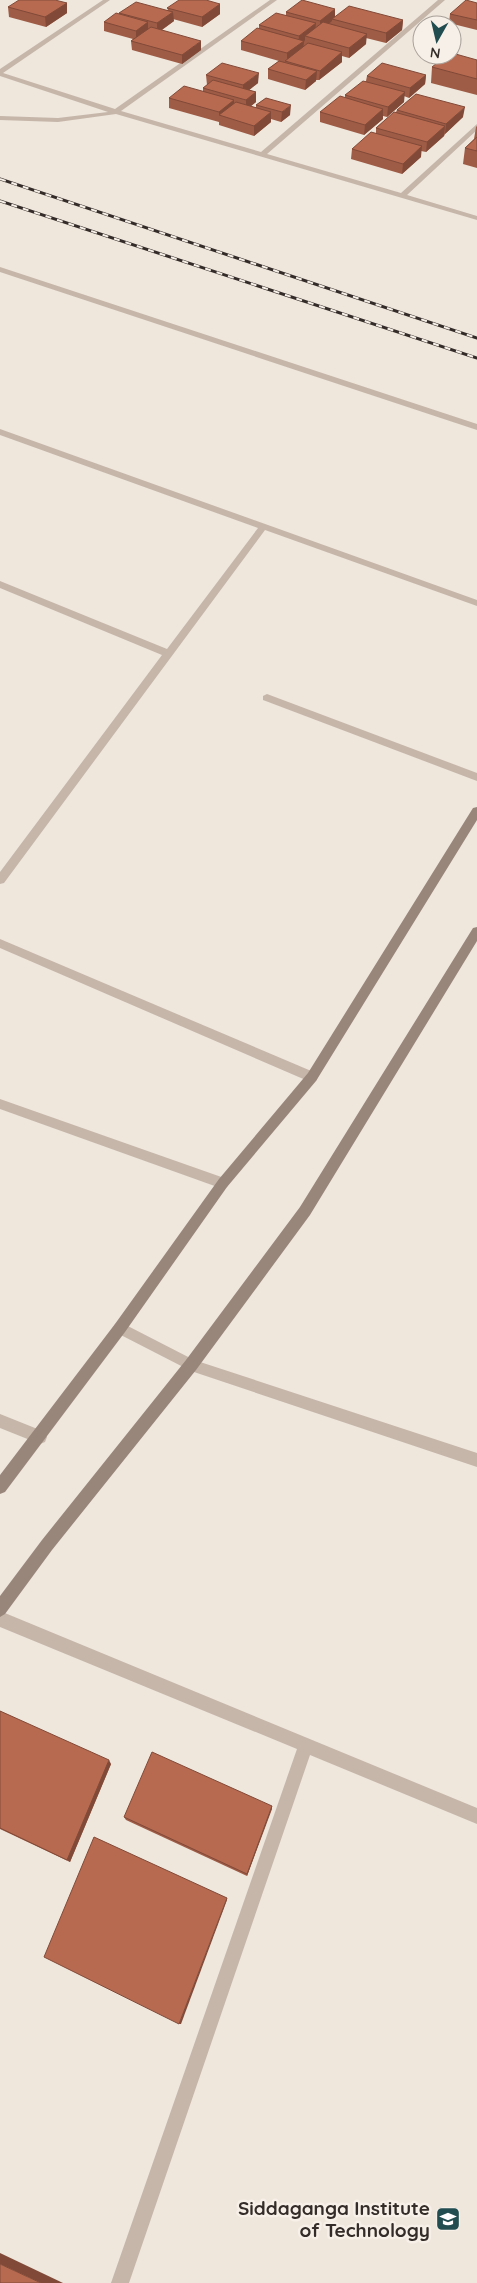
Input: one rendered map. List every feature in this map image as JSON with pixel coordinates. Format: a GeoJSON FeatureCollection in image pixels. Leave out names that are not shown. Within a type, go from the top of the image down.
{"type":"FeatureCollection","features":[{"type":"Feature","properties":{"kind":"street"},"geometry":{"type":"LineString","coordinates":[[0,73],[107,0]]}},
{"type":"Feature","properties":{"kind":"street"},"geometry":{"type":"LineString","coordinates":[[0,118],[46,121],[86,118],[116,112],[274,0]]}},
{"type":"Feature","properties":{"kind":"street"},"geometry":{"type":"LineString","coordinates":[[263,154],[442,0]]}},
{"type":"Feature","properties":{"kind":"street"},"geometry":{"type":"LineString","coordinates":[[0,73],[116,112],[477,218]]}},
{"type":"Feature","properties":{"kind":"street"},"geometry":{"type":"LineString","coordinates":[[402,196],[477,126]]}},
{"type":"Feature","properties":{"kind":"street"},"geometry":{"type":"LineString","coordinates":[[0,269],[477,428]]}},
{"type":"Feature","properties":{"kind":"street"},"geometry":{"type":"LineString","coordinates":[[0,432],[477,602]]}},
{"type":"Feature","properties":{"kind":"street"},"geometry":{"type":"LineString","coordinates":[[0,880],[4,868],[169,654],[264,526]]}},
{"type":"Feature","properties":{"kind":"street"},"geometry":{"type":"LineString","coordinates":[[0,584],[169,654]]}},
{"type":"Feature","properties":{"kind":"street"},"geometry":{"type":"LineString","coordinates":[[268,698],[477,777]]}},
{"type":"Feature","properties":{"kind":"street"},"geometry":{"type":"LineString","coordinates":[[0,1488],[120,1328],[223,1183],[312,1077],[477,811]]}},
{"type":"Feature","properties":{"kind":"street"},"geometry":{"type":"LineString","coordinates":[[0,1609],[47,1544],[191,1365],[305,1211],[477,931]]}},
{"type":"Feature","properties":{"kind":"street"},"geometry":{"type":"LineString","coordinates":[[0,943],[312,1077]]}},
{"type":"Feature","properties":{"kind":"street"},"geometry":{"type":"LineString","coordinates":[[0,1104],[223,1183]]}},
{"type":"Feature","properties":{"kind":"street"},"geometry":{"type":"LineString","coordinates":[[120,1328],[191,1365],[477,1460]]}},
{"type":"Feature","properties":{"kind":"street"},"geometry":{"type":"LineString","coordinates":[[0,1421],[40,1437]]}},
{"type":"Feature","properties":{"kind":"street"},"geometry":{"type":"LineString","coordinates":[[0,1619],[477,1816]]}},
{"type":"Feature","properties":{"kind":"street"},"geometry":{"type":"LineString","coordinates":[[120,2283],[306,1745]]}},
{"type":"Feature","properties":{"kind":"building"},"geometry":{"type":"Polygon","coordinates":[[[19,0],[55,0],[67,3],[45,17],[8,7],[19,0]]]}},
{"type":"Feature","properties":{"kind":"building"},"geometry":{"type":"Polygon","coordinates":[[[179,0],[206,0],[220,4],[202,17],[167,8],[179,0]]]}},
{"type":"Feature","properties":{"kind":"building"},"geometry":{"type":"Polygon","coordinates":[[[302,0],[335,9],[320,21],[286,12],[302,0]]]}},
{"type":"Feature","properties":{"kind":"building"},"geometry":{"type":"Polygon","coordinates":[[[466,0],[477,3],[477,20],[462,17],[462,15],[450,14],[466,0]]]}},
{"type":"Feature","properties":{"kind":"building"},"geometry":{"type":"Polygon","coordinates":[[[136,2],[173,12],[157,23],[119,13],[136,2]]]}},
{"type":"Feature","properties":{"kind":"building"},"geometry":{"type":"Polygon","coordinates":[[[349,6],[403,20],[386,33],[332,19],[349,6]]]}},
{"type":"Feature","properties":{"kind":"building"},"geometry":{"type":"Polygon","coordinates":[[[116,13],[148,22],[136,31],[104,22],[116,13]]]}},
{"type":"Feature","properties":{"kind":"building"},"geometry":{"type":"Polygon","coordinates":[[[276,13],[316,23],[299,36],[259,25],[276,13]]]}},
{"type":"Feature","properties":{"kind":"building"},"geometry":{"type":"Polygon","coordinates":[[[323,22],[367,34],[349,48],[305,36],[323,22]]]}},
{"type":"Feature","properties":{"kind":"building"},"geometry":{"type":"Polygon","coordinates":[[[151,27],[201,41],[182,55],[131,41],[151,27]]]}},
{"type":"Feature","properties":{"kind":"building"},"geometry":{"type":"Polygon","coordinates":[[[257,28],[304,41],[287,53],[241,41],[257,28]]]}},
{"type":"Feature","properties":{"kind":"building"},"geometry":{"type":"Polygon","coordinates":[[[308,43],[342,52],[320,71],[285,61],[308,43]]]}},
{"type":"Feature","properties":{"kind":"building"},"geometry":{"type":"Polygon","coordinates":[[[462,56],[477,60],[477,79],[432,67],[434,65],[462,65],[462,56]]]}},
{"type":"Feature","properties":{"kind":"building"},"geometry":{"type":"Polygon","coordinates":[[[279,61],[317,71],[306,80],[268,69],[279,61]]]}},
{"type":"Feature","properties":{"kind":"building"},"geometry":{"type":"Polygon","coordinates":[[[222,63],[259,73],[243,85],[206,75],[222,63]]]}},
{"type":"Feature","properties":{"kind":"building"},"geometry":{"type":"Polygon","coordinates":[[[382,63],[426,75],[410,88],[367,76],[382,63]]]}},
{"type":"Feature","properties":{"kind":"building"},"geometry":{"type":"Polygon","coordinates":[[[213,80],[256,92],[246,100],[203,88],[213,80]]]}},
{"type":"Feature","properties":{"kind":"building"},"geometry":{"type":"Polygon","coordinates":[[[363,81],[405,92],[388,107],[345,95],[363,81]]]}},
{"type":"Feature","properties":{"kind":"building"},"geometry":{"type":"Polygon","coordinates":[[[184,86],[234,100],[219,112],[169,98],[184,86]]]}},
{"type":"Feature","properties":{"kind":"building"},"geometry":{"type":"Polygon","coordinates":[[[416,94],[465,107],[446,124],[397,110],[416,94]]]}},
{"type":"Feature","properties":{"kind":"building"},"geometry":{"type":"Polygon","coordinates":[[[340,96],[383,109],[365,125],[320,112],[340,96]]]}},
{"type":"Feature","properties":{"kind":"building"},"geometry":{"type":"Polygon","coordinates":[[[266,98],[291,105],[282,112],[256,105],[266,98]]]}},
{"type":"Feature","properties":{"kind":"building"},"geometry":{"type":"Polygon","coordinates":[[[236,102],[271,112],[254,126],[219,115],[236,102]]]}},
{"type":"Feature","properties":{"kind":"building"},"geometry":{"type":"Polygon","coordinates":[[[394,112],[445,126],[427,142],[376,128],[394,112]]]}},
{"type":"Feature","properties":{"kind":"building"},"geometry":{"type":"Polygon","coordinates":[[[371,132],[422,146],[403,164],[352,149],[371,132]]]}},
{"type":"Feature","properties":{"kind":"building"},"geometry":{"type":"Polygon","coordinates":[[[477,137],[477,151],[465,148],[477,137]]]}},
{"type":"Feature","properties":{"kind":"building"},"geometry":{"type":"Polygon","coordinates":[[[0,1711],[109,1760],[67,1860],[0,1828],[0,1711]]]}},
{"type":"Feature","properties":{"kind":"building"},"geometry":{"type":"Polygon","coordinates":[[[152,1752],[272,1806],[247,1874],[124,1817],[152,1752]]]}},
{"type":"Feature","properties":{"kind":"building"},"geometry":{"type":"Polygon","coordinates":[[[94,1837],[227,1898],[179,2024],[44,1957],[94,1837]]]}},
{"type":"Feature","properties":{"kind":"building"},"geometry":{"type":"Polygon","coordinates":[[[0,2264],[41,2283],[0,2283],[0,2264]]]}},
{"type":"Feature","properties":{"kind":"railway"},"geometry":{"type":"LineString","coordinates":[[0,179],[477,338]]}},
{"type":"Feature","properties":{"kind":"railway"},"geometry":{"type":"LineString","coordinates":[[0,201],[477,358]]}},
{"type":"Feature","properties":{"kind":"place","name":"Siddaganga Institute of Technology"},"geometry":{"type":"Point","coordinates":[448,2219]}}]}
